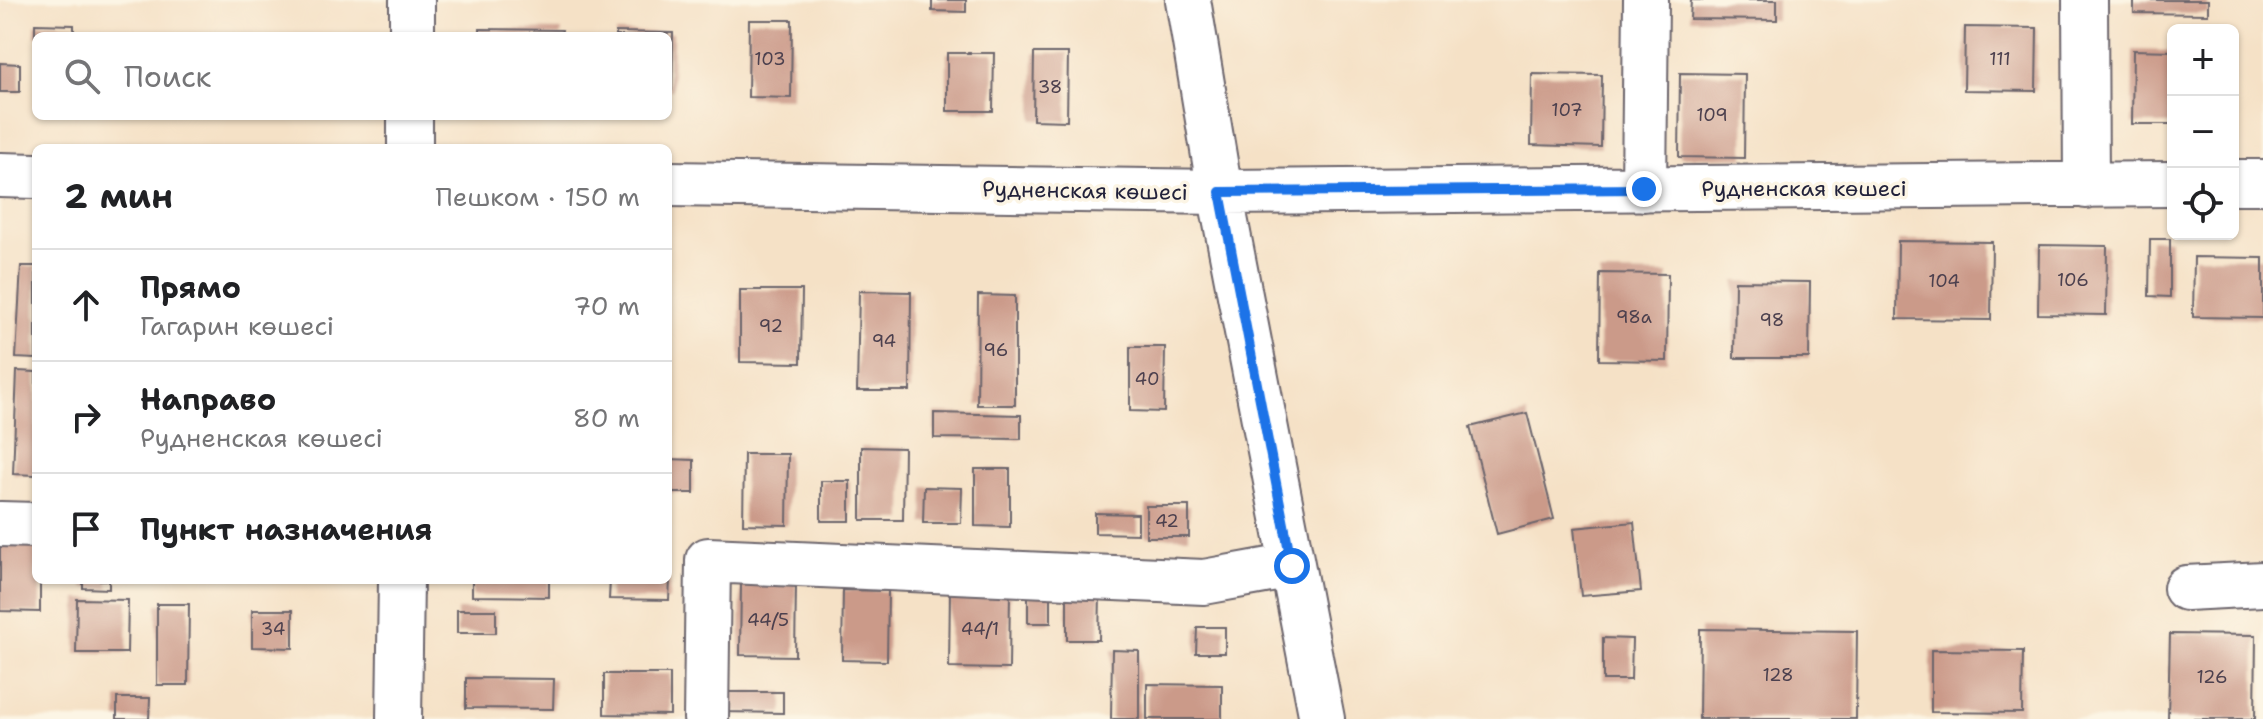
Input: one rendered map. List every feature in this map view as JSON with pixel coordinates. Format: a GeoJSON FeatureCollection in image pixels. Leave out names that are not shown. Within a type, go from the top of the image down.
{"type":"FeatureCollection","features":[{"type":"Feature","properties":{"kind":"street"},"geometry":{"type":"LineString","coordinates":[[412,0],[412,32]]}},
{"type":"Feature","properties":{"kind":"street"},"geometry":{"type":"LineString","coordinates":[[1188,0],[1220,192],[1322,719]]}},
{"type":"Feature","properties":{"kind":"street"},"geometry":{"type":"LineString","coordinates":[[1644,189],[1646,0]]}},
{"type":"Feature","properties":{"kind":"street"},"geometry":{"type":"LineString","coordinates":[[2085,0],[2086,186]]}},
{"type":"Feature","properties":{"kind":"street"},"geometry":{"type":"LineString","coordinates":[[410,120],[410,144]]}},
{"type":"Feature","properties":{"kind":"street"},"geometry":{"type":"LineString","coordinates":[[0,175],[32,176]]}},
{"type":"Feature","properties":{"kind":"street"},"geometry":{"type":"LineString","coordinates":[[2239,182],[2263,182]]}},
{"type":"Feature","properties":{"kind":"street","name":"Рудненская көшесі"},"geometry":{"type":"LineString","coordinates":[[672,184],[1220,192],[2167,184]]}},
{"type":"Feature","properties":{"kind":"street"},"geometry":{"type":"LineString","coordinates":[[0,524],[32,525]]}},
{"type":"Feature","properties":{"kind":"street"},"geometry":{"type":"LineString","coordinates":[[706,719],[708,560],[1204,582],[1292,566]]}},
{"type":"Feature","properties":{"kind":"street"},"geometry":{"type":"LineString","coordinates":[[399,719],[401,584]]}},
{"type":"Feature","properties":{"kind":"street"},"geometry":{"type":"LineString","coordinates":[[2186,588],[2263,584]]}},
{"type":"Feature","properties":{"kind":"building"},"geometry":{"type":"Polygon","coordinates":[[[932,0],[966,0],[966,12],[932,11],[932,0]]]}},
{"type":"Feature","properties":{"kind":"building"},"geometry":{"type":"Polygon","coordinates":[[[1691,0],[1777,0],[1777,20],[1690,19],[1691,0]]]}},
{"type":"Feature","properties":{"kind":"building"},"geometry":{"type":"Polygon","coordinates":[[[2134,0],[2208,0],[2208,14],[2134,13],[2134,0]]]}},
{"type":"Feature","properties":{"kind":"building"},"geometry":{"type":"Polygon","coordinates":[[[749,20],[792,20],[791,98],[748,97],[749,20]]]}},
{"type":"Feature","properties":{"kind":"building"},"geometry":{"type":"Polygon","coordinates":[[[35,24],[74,25],[74,32],[35,32],[35,24]]]}},
{"type":"Feature","properties":{"kind":"building"},"geometry":{"type":"Polygon","coordinates":[[[1965,27],[2037,28],[2036,91],[1964,90],[1965,27]]]}},
{"type":"Feature","properties":{"kind":"building"},"geometry":{"type":"Polygon","coordinates":[[[480,29],[562,30],[562,32],[480,32],[480,29]]]}},
{"type":"Feature","properties":{"kind":"building"},"geometry":{"type":"Polygon","coordinates":[[[2133,50],[2167,51],[2167,124],[2132,124],[2133,50]]]}},
{"type":"Feature","properties":{"kind":"building"},"geometry":{"type":"Polygon","coordinates":[[[947,53],[994,53],[993,111],[947,111],[947,53]]]}},
{"type":"Feature","properties":{"kind":"building"},"geometry":{"type":"Polygon","coordinates":[[[1034,53],[1068,53],[1067,121],[1033,120],[1034,53]]]}},
{"type":"Feature","properties":{"kind":"building"},"geometry":{"type":"Polygon","coordinates":[[[0,63],[20,64],[20,92],[0,92],[0,63]]]}},
{"type":"Feature","properties":{"kind":"building"},"geometry":{"type":"Polygon","coordinates":[[[1680,73],[1745,74],[1744,158],[1679,157],[1680,73]]]}},
{"type":"Feature","properties":{"kind":"building"},"geometry":{"type":"Polygon","coordinates":[[[1532,74],[1602,75],[1601,147],[1531,145],[1532,74]]]}},
{"type":"Feature","properties":{"kind":"building"},"geometry":{"type":"Polygon","coordinates":[[[2150,239],[2170,240],[2170,297],[2149,296],[2150,239]]]}},
{"type":"Feature","properties":{"kind":"building"},"geometry":{"type":"Polygon","coordinates":[[[1898,241],[1992,242],[1991,320],[1897,319],[1898,241]]]}},
{"type":"Feature","properties":{"kind":"building"},"geometry":{"type":"Polygon","coordinates":[[[2039,245],[2107,246],[2106,315],[2038,314],[2039,245]]]}},
{"type":"Feature","properties":{"kind":"building"},"geometry":{"type":"Polygon","coordinates":[[[2194,257],[2263,258],[2263,318],[2193,317],[2194,257]]]}},
{"type":"Feature","properties":{"kind":"building"},"geometry":{"type":"Polygon","coordinates":[[[21,266],[32,266],[32,359],[16,358],[21,266]]]}},
{"type":"Feature","properties":{"kind":"building"},"geometry":{"type":"Polygon","coordinates":[[[1600,273],[1668,274],[1667,361],[1599,360],[1600,273]]]}},
{"type":"Feature","properties":{"kind":"building"},"geometry":{"type":"Polygon","coordinates":[[[1735,281],[1810,282],[1809,358],[1734,358],[1735,281]]]}},
{"type":"Feature","properties":{"kind":"building"},"geometry":{"type":"Polygon","coordinates":[[[740,290],[802,290],[801,363],[740,362],[740,290]]]}},
{"type":"Feature","properties":{"kind":"building"},"geometry":{"type":"Polygon","coordinates":[[[859,291],[911,292],[910,391],[857,391],[859,291]]]}},
{"type":"Feature","properties":{"kind":"building"},"geometry":{"type":"Polygon","coordinates":[[[978,295],[1015,296],[1015,405],[977,405],[978,295]]]}},
{"type":"Feature","properties":{"kind":"building"},"geometry":{"type":"Polygon","coordinates":[[[1130,347],[1165,347],[1164,412],[1130,411],[1130,347]]]}},
{"type":"Feature","properties":{"kind":"building"},"geometry":{"type":"Polygon","coordinates":[[[17,371],[32,372],[32,475],[13,474],[17,371]]]}},
{"type":"Feature","properties":{"kind":"building"},"geometry":{"type":"Polygon","coordinates":[[[934,413],[1021,415],[1021,439],[934,438],[934,413]]]}},
{"type":"Feature","properties":{"kind":"building"},"geometry":{"type":"Polygon","coordinates":[[[1527,413],[1554,519],[1497,534],[1470,427],[1527,413]]]}},
{"type":"Feature","properties":{"kind":"building"},"geometry":{"type":"Polygon","coordinates":[[[861,447],[904,448],[903,520],[861,520],[861,447]]]}},
{"type":"Feature","properties":{"kind":"building"},"geometry":{"type":"Polygon","coordinates":[[[744,454],[788,454],[787,525],[743,524],[744,454]]]}},
{"type":"Feature","properties":{"kind":"building"},"geometry":{"type":"Polygon","coordinates":[[[672,459],[694,460],[694,493],[672,493],[672,459]]]}},
{"type":"Feature","properties":{"kind":"building"},"geometry":{"type":"Polygon","coordinates":[[[975,469],[1010,469],[1010,527],[975,526],[975,469]]]}},
{"type":"Feature","properties":{"kind":"building"},"geometry":{"type":"Polygon","coordinates":[[[821,481],[850,481],[850,521],[821,521],[821,481]]]}},
{"type":"Feature","properties":{"kind":"building"},"geometry":{"type":"Polygon","coordinates":[[[924,487],[962,488],[961,523],[923,523],[924,487]]]}},
{"type":"Feature","properties":{"kind":"building"},"geometry":{"type":"Polygon","coordinates":[[[1146,506],[1189,506],[1189,537],[1146,537],[1146,506]]]}},
{"type":"Feature","properties":{"kind":"building"},"geometry":{"type":"Polygon","coordinates":[[[1095,513],[1138,514],[1138,534],[1095,533],[1095,513]]]}},
{"type":"Feature","properties":{"kind":"building"},"geometry":{"type":"Polygon","coordinates":[[[1634,522],[1641,591],[1581,596],[1574,528],[1634,522]]]}},
{"type":"Feature","properties":{"kind":"building"},"geometry":{"type":"Polygon","coordinates":[[[0,544],[32,545],[32,584],[40,584],[40,612],[0,611],[0,544]]]}},
{"type":"Feature","properties":{"kind":"building"},"geometry":{"type":"Polygon","coordinates":[[[83,584],[109,584],[109,589],[83,588],[83,584]]]}},
{"type":"Feature","properties":{"kind":"building"},"geometry":{"type":"Polygon","coordinates":[[[472,584],[549,584],[549,597],[472,596],[472,584]]]}},
{"type":"Feature","properties":{"kind":"building"},"geometry":{"type":"Polygon","coordinates":[[[610,584],[670,584],[669,600],[609,599],[610,584]]]}},
{"type":"Feature","properties":{"kind":"building"},"geometry":{"type":"Polygon","coordinates":[[[741,584],[796,584],[795,656],[740,655],[741,584]]]}},
{"type":"Feature","properties":{"kind":"building"},"geometry":{"type":"Polygon","coordinates":[[[950,589],[1010,590],[1009,669],[949,668],[950,589]]]}},
{"type":"Feature","properties":{"kind":"building"},"geometry":{"type":"Polygon","coordinates":[[[843,590],[888,591],[887,661],[842,660],[843,590]]]}},
{"type":"Feature","properties":{"kind":"building"},"geometry":{"type":"Polygon","coordinates":[[[1028,593],[1051,593],[1051,623],[1028,623],[1028,593]]]}},
{"type":"Feature","properties":{"kind":"building"},"geometry":{"type":"Polygon","coordinates":[[[1067,593],[1100,594],[1099,640],[1067,640],[1067,593]]]}},
{"type":"Feature","properties":{"kind":"building"},"geometry":{"type":"Polygon","coordinates":[[[77,599],[128,600],[127,653],[76,653],[77,599]]]}},
{"type":"Feature","properties":{"kind":"building"},"geometry":{"type":"Polygon","coordinates":[[[157,604],[189,604],[188,685],[157,685],[157,604]]]}},
{"type":"Feature","properties":{"kind":"building"},"geometry":{"type":"Polygon","coordinates":[[[252,610],[293,610],[293,648],[252,647],[252,610]]]}},
{"type":"Feature","properties":{"kind":"building"},"geometry":{"type":"Polygon","coordinates":[[[457,610],[496,610],[496,633],[457,633],[457,610]]]}},
{"type":"Feature","properties":{"kind":"building"},"geometry":{"type":"Polygon","coordinates":[[[1197,627],[1225,627],[1225,653],[1196,653],[1197,627]]]}},
{"type":"Feature","properties":{"kind":"building"},"geometry":{"type":"Polygon","coordinates":[[[1700,629],[1857,631],[1856,719],[1699,719],[1700,629]]]}},
{"type":"Feature","properties":{"kind":"building"},"geometry":{"type":"Polygon","coordinates":[[[2170,634],[2256,635],[2255,719],[2168,719],[2170,634]]]}},
{"type":"Feature","properties":{"kind":"building"},"geometry":{"type":"Polygon","coordinates":[[[1603,638],[1632,639],[1631,680],[1603,680],[1603,638]]]}},
{"type":"Feature","properties":{"kind":"building"},"geometry":{"type":"Polygon","coordinates":[[[1112,650],[1139,651],[1139,719],[1111,719],[1112,650]]]}},
{"type":"Feature","properties":{"kind":"building"},"geometry":{"type":"Polygon","coordinates":[[[1931,650],[2023,651],[2022,713],[1931,712],[1931,650]]]}},
{"type":"Feature","properties":{"kind":"building"},"geometry":{"type":"Polygon","coordinates":[[[604,674],[670,674],[670,715],[604,714],[604,674]]]}},
{"type":"Feature","properties":{"kind":"building"},"geometry":{"type":"Polygon","coordinates":[[[466,678],[554,679],[553,709],[466,708],[466,678]]]}},
{"type":"Feature","properties":{"kind":"building"},"geometry":{"type":"Polygon","coordinates":[[[1147,684],[1222,685],[1222,719],[1147,719],[1147,684]]]}},
{"type":"Feature","properties":{"kind":"building"},"geometry":{"type":"Polygon","coordinates":[[[721,692],[783,692],[783,713],[720,712],[721,692]]]}},
{"type":"Feature","properties":{"kind":"building"},"geometry":{"type":"Polygon","coordinates":[[[117,698],[150,698],[149,719],[117,719],[117,698]]]}},
{"type":"Feature","properties":{"kind":"route"},"geometry":{"type":"LineString","coordinates":[[1292,566],[1220,192],[1644,189]]}}]}
